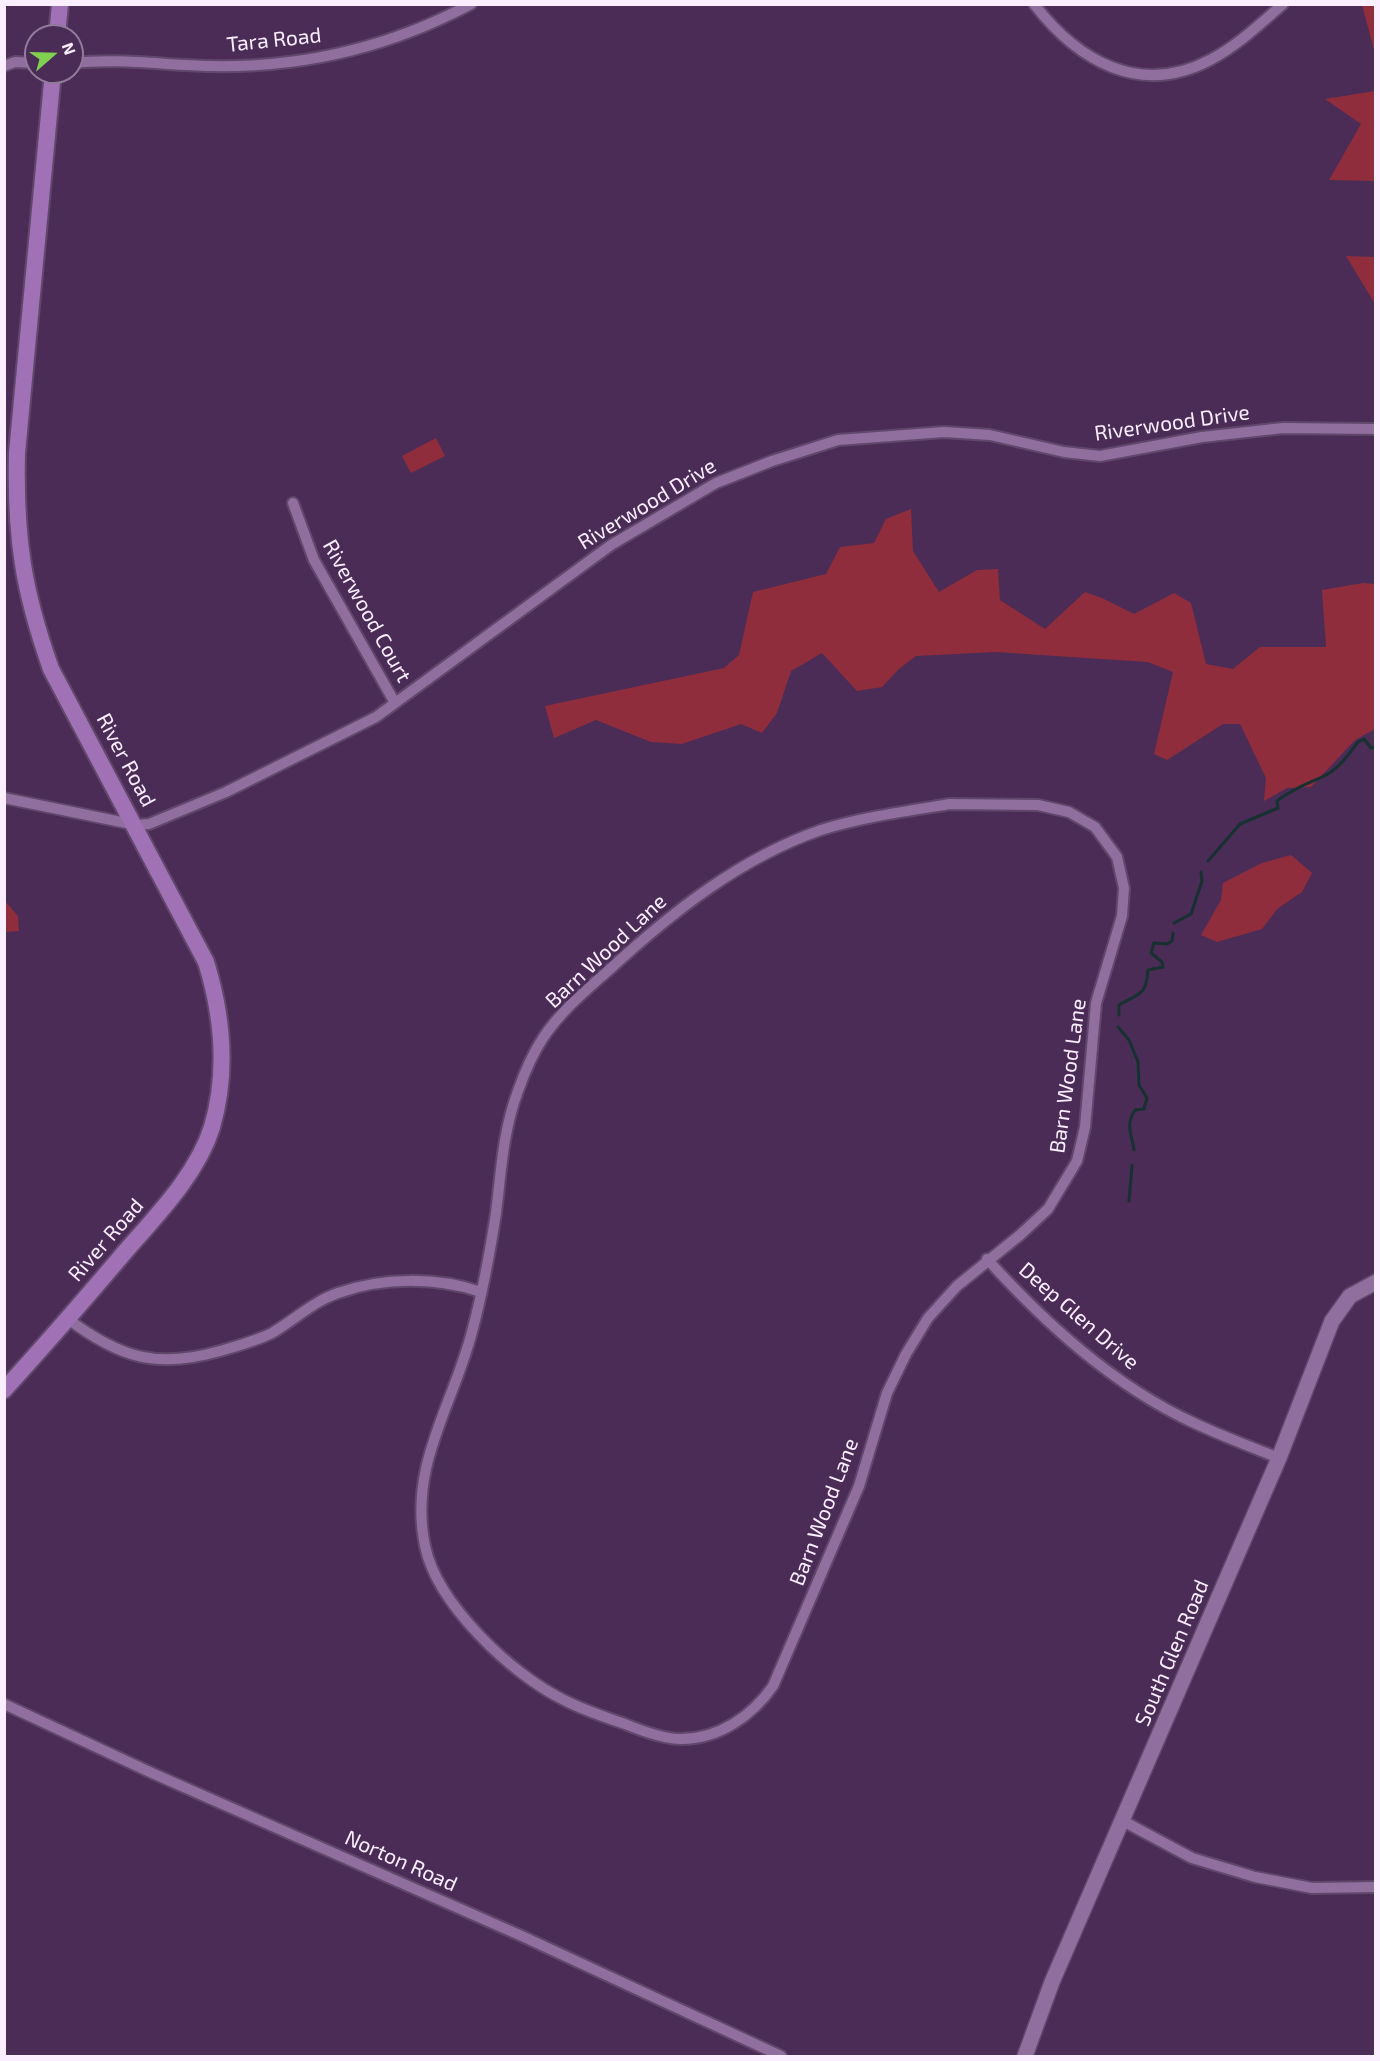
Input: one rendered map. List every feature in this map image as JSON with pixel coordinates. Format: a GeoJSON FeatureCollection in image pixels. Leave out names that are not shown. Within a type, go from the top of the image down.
{"type":"FeatureCollection","features":[{"type":"Feature","properties":{"kind":"main road"},"geometry":{"type":"LineString","coordinates":[[58,24],[60,4]]}},
{"type":"Feature","properties":{"kind":"main road","name":"River Road"},"geometry":{"type":"LineString","coordinates":[[4,1390],[165,1205],[198,1158],[212,1128],[222,1071],[222,1036],[217,997],[206,962],[136,825],[51,669],[34,621],[23,577],[16,517],[16,453],[52,84]]}},
{"type":"Feature","properties":{"kind":"main road","name":"South Glen Road"},"geometry":{"type":"LineString","coordinates":[[1025,2056],[1052,1982],[1279,1458],[1336,1314],[1350,1296],[1376,1282]]}},
{"type":"Feature","properties":{"kind":"street","name":"Tara Road"},"geometry":{"type":"LineString","coordinates":[[84,62],[100,60],[211,66],[298,61],[372,46],[471,4]]}},
{"type":"Feature","properties":{"kind":"street"},"geometry":{"type":"LineString","coordinates":[[1034,4],[1056,32],[1077,50],[1119,70],[1147,74],[1180,72],[1210,60],[1283,4]]}},
{"type":"Feature","properties":{"kind":"street"},"geometry":{"type":"LineString","coordinates":[[4,66],[15,62],[24,62]]}},
{"type":"Feature","properties":{"kind":"street","name":"Riverwood Drive"},"geometry":{"type":"LineString","coordinates":[[4,798],[136,825],[149,824],[226,792],[317,749],[376,717],[611,544],[672,508],[732,476],[838,440],[944,432],[990,435],[1064,452],[1100,456],[1202,437],[1283,428],[1376,429]]}},
{"type":"Feature","properties":{"kind":"street","name":"Riverwood Court"},"geometry":{"type":"LineString","coordinates":[[293,503],[314,560],[395,703]]}},
{"type":"Feature","properties":{"kind":"street","name":"Barn Wood Lane"},"geometry":{"type":"LineString","coordinates":[[950,804],[1038,805],[1069,812],[1095,827],[1117,857],[1123,876],[1123,905],[1116,943],[1096,1003],[1085,1127],[1077,1161],[1048,1209],[957,1286],[928,1318],[906,1354],[887,1393],[859,1486],[773,1686],[760,1704],[729,1727],[711,1734],[680,1739],[647,1732],[562,1699],[532,1680],[470,1625],[441,1586],[425,1549],[420,1507],[423,1472],[465,1354],[482,1292],[496,1207],[499,1170],[517,1092],[543,1038],[578,998],[696,895],[772,852],[821,831],[885,814],[950,804]]}},
{"type":"Feature","properties":{"kind":"street","name":"Deep Glen Drive"},"geometry":{"type":"LineString","coordinates":[[987,1259],[1019,1294],[1080,1349],[1130,1387],[1193,1423],[1279,1458]]}},
{"type":"Feature","properties":{"kind":"street"},"geometry":{"type":"LineString","coordinates":[[68,1319],[118,1351],[163,1361],[194,1359],[236,1347],[272,1333],[338,1293],[375,1284],[411,1281],[455,1283],[482,1292]]}},
{"type":"Feature","properties":{"kind":"street","name":"Norton Road"},"geometry":{"type":"LineString","coordinates":[[4,1704],[152,1773],[524,1937],[781,2056]]}},
{"type":"Feature","properties":{"kind":"street"},"geometry":{"type":"LineString","coordinates":[[1123,1821],[1192,1858],[1255,1877],[1311,1888],[1376,1887]]}},
{"type":"Feature","properties":{"kind":"shaded area"},"geometry":{"type":"Polygon","coordinates":[[[1362,5],[1375,5],[1375,53],[1362,5]]]}},
{"type":"Feature","properties":{"kind":"shaded area"},"geometry":{"type":"Polygon","coordinates":[[[1375,91],[1375,181],[1329,180],[1361,124],[1325,99],[1375,91]]]}},
{"type":"Feature","properties":{"kind":"shaded area"},"geometry":{"type":"Polygon","coordinates":[[[1346,256],[1375,257],[1375,304],[1346,256]]]}},
{"type":"Feature","properties":{"kind":"shaded area"},"geometry":{"type":"Polygon","coordinates":[[[436,438],[445,456],[411,473],[402,456],[436,438]]]}},
{"type":"Feature","properties":{"kind":"shaded area"},"geometry":{"type":"Polygon","coordinates":[[[911,509],[913,551],[939,592],[977,570],[998,569],[1000,600],[1045,629],[1085,592],[1134,614],[1174,593],[1191,603],[1206,664],[1233,669],[1260,647],[1326,647],[1322,590],[1363,583],[1375,584],[1375,729],[1355,740],[1311,787],[1287,788],[1264,801],[1266,778],[1240,724],[1223,724],[1167,760],[1154,754],[1173,672],[1148,662],[995,652],[916,656],[900,668],[882,687],[857,691],[822,653],[791,671],[777,713],[762,733],[741,724],[682,744],[651,742],[596,720],[554,738],[545,706],[724,668],[739,655],[753,592],[826,574],[840,547],[874,543],[886,519],[911,509]]]}},
{"type":"Feature","properties":{"kind":"shaded area"},"geometry":{"type":"Polygon","coordinates":[[[1291,855],[1312,873],[1302,892],[1277,909],[1262,929],[1217,942],[1201,935],[1221,900],[1223,883],[1262,863],[1291,855]]]}},
{"type":"Feature","properties":{"kind":"shaded area"},"geometry":{"type":"Polygon","coordinates":[[[4,900],[18,916],[19,931],[5,932],[4,900]]]}},
{"type":"Feature","properties":{"kind":"waterway"},"geometry":{"type":"LineString","coordinates":[[1208,861],[1240,824],[1278,808],[1277,801],[1334,770],[1358,742],[1364,739],[1371,748],[1376,747]]}},
{"type":"Feature","properties":{"kind":"waterway"},"geometry":{"type":"LineString","coordinates":[[1174,923],[1191,914],[1202,881],[1201,872]]}},
{"type":"Feature","properties":{"kind":"waterway"},"geometry":{"type":"LineString","coordinates":[[1119,1015],[1119,1005],[1143,990],[1148,970],[1163,967],[1162,962],[1151,953],[1154,943],[1167,944],[1172,941],[1173,933]]}},
{"type":"Feature","properties":{"kind":"waterway"},"geometry":{"type":"LineString","coordinates":[[1118,1027],[1129,1040],[1138,1062],[1139,1085],[1147,1098],[1144,1109],[1135,1110],[1130,1120],[1134,1150]]}},
{"type":"Feature","properties":{"kind":"waterway"},"geometry":{"type":"LineString","coordinates":[[1129,1201],[1132,1165]]}}]}
